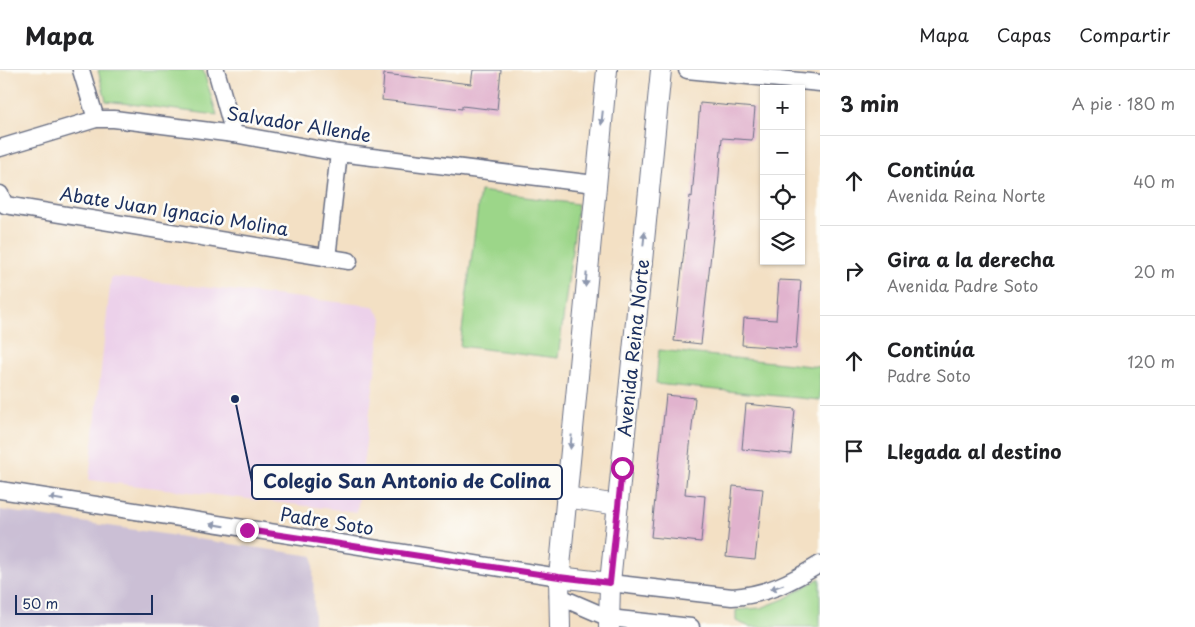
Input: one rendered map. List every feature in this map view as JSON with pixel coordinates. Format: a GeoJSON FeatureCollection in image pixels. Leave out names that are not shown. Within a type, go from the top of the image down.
{"type":"FeatureCollection","features":[{"type":"Feature","properties":{"kind":"street"},"geometry":{"type":"LineString","coordinates":[[81,70],[96,119]]}},
{"type":"Feature","properties":{"kind":"street"},"geometry":{"type":"LineString","coordinates":[[216,70],[234,134]]}},
{"type":"Feature","properties":{"kind":"street"},"geometry":{"type":"LineString","coordinates":[[560,627],[559,587],[566,497],[607,70]]}},
{"type":"Feature","properties":{"kind":"street","name":"Avenida Reina Norte"},"geometry":{"type":"LineString","coordinates":[[609,622],[610,583],[661,70]]}},
{"type":"Feature","properties":{"kind":"street"},"geometry":{"type":"LineString","coordinates":[[687,70],[820,83]]}},
{"type":"Feature","properties":{"kind":"street","name":"Salvador Allende"},"geometry":{"type":"LineString","coordinates":[[0,148],[96,119],[114,119],[234,134],[339,152],[595,184]]}},
{"type":"Feature","properties":{"kind":"street"},"geometry":{"type":"LineString","coordinates":[[327,258],[339,152]]}},
{"type":"Feature","properties":{"kind":"street","name":"Abate Juan Ignacio Molina"},"geometry":{"type":"LineString","coordinates":[[0,194],[4,205],[349,260]]}},
{"type":"Feature","properties":{"kind":"street","name":"Padre Soto"},"geometry":{"type":"LineString","coordinates":[[0,490],[559,587],[609,622],[691,627]]}},
{"type":"Feature","properties":{"kind":"street"},"geometry":{"type":"LineString","coordinates":[[566,497],[618,505]]}},
{"type":"Feature","properties":{"kind":"street"},"geometry":{"type":"LineString","coordinates":[[559,587],[610,583],[732,597],[748,596],[789,583],[820,564]]}},
{"type":"Feature","properties":{"kind":"shaded area"},"geometry":{"type":"Polygon","coordinates":[[[111,277],[373,306],[382,318],[357,512],[89,480],[111,277]]]}},
{"type":"Feature","properties":{"kind":"shaded area"},"geometry":{"type":"Polygon","coordinates":[[[0,510],[313,556],[314,627],[0,627],[0,510]]]}},
{"type":"Feature","properties":{"kind":"green space"},"geometry":{"type":"Polygon","coordinates":[[[98,70],[203,70],[217,115],[106,101],[98,70]]]}},
{"type":"Feature","properties":{"kind":"green space"},"geometry":{"type":"Polygon","coordinates":[[[480,191],[578,204],[558,358],[460,346],[480,191]]]}},
{"type":"Feature","properties":{"kind":"green space"},"geometry":{"type":"Polygon","coordinates":[[[659,350],[820,367],[820,400],[656,384],[659,350]]]}},
{"type":"Feature","properties":{"kind":"green space"},"geometry":{"type":"Polygon","coordinates":[[[820,578],[820,627],[750,627],[736,621],[736,610],[761,608],[784,599],[820,578]]]}},
{"type":"Feature","properties":{"kind":"building"},"geometry":{"type":"Polygon","coordinates":[[[473,70],[501,70],[497,110],[462,106],[462,109],[382,100],[384,74],[471,84],[473,70]]]}},
{"type":"Feature","properties":{"kind":"building"},"geometry":{"type":"Polygon","coordinates":[[[700,103],[755,108],[752,140],[722,138],[701,344],[674,341],[690,196],[692,197],[700,103]]]}},
{"type":"Feature","properties":{"kind":"building"},"geometry":{"type":"Polygon","coordinates":[[[779,280],[801,281],[796,349],[742,345],[744,318],[776,320],[779,280]]]}},
{"type":"Feature","properties":{"kind":"building"},"geometry":{"type":"Polygon","coordinates":[[[666,395],[695,398],[685,494],[705,496],[701,542],[651,537],[666,395]]]}},
{"type":"Feature","properties":{"kind":"building"},"geometry":{"type":"Polygon","coordinates":[[[746,404],[795,409],[791,454],[742,449],[746,404]]]}},
{"type":"Feature","properties":{"kind":"building"},"geometry":{"type":"Polygon","coordinates":[[[733,486],[763,489],[755,560],[726,557],[733,486]]]}},
{"type":"Feature","properties":{"kind":"place","name":"Colegio San Antonio de Colina"},"geometry":{"type":"Point","coordinates":[235,399]}},
{"type":"Feature","properties":{"kind":"route"},"geometry":{"type":"LineString","coordinates":[[247,530],[610,583],[622,468]]}}]}
